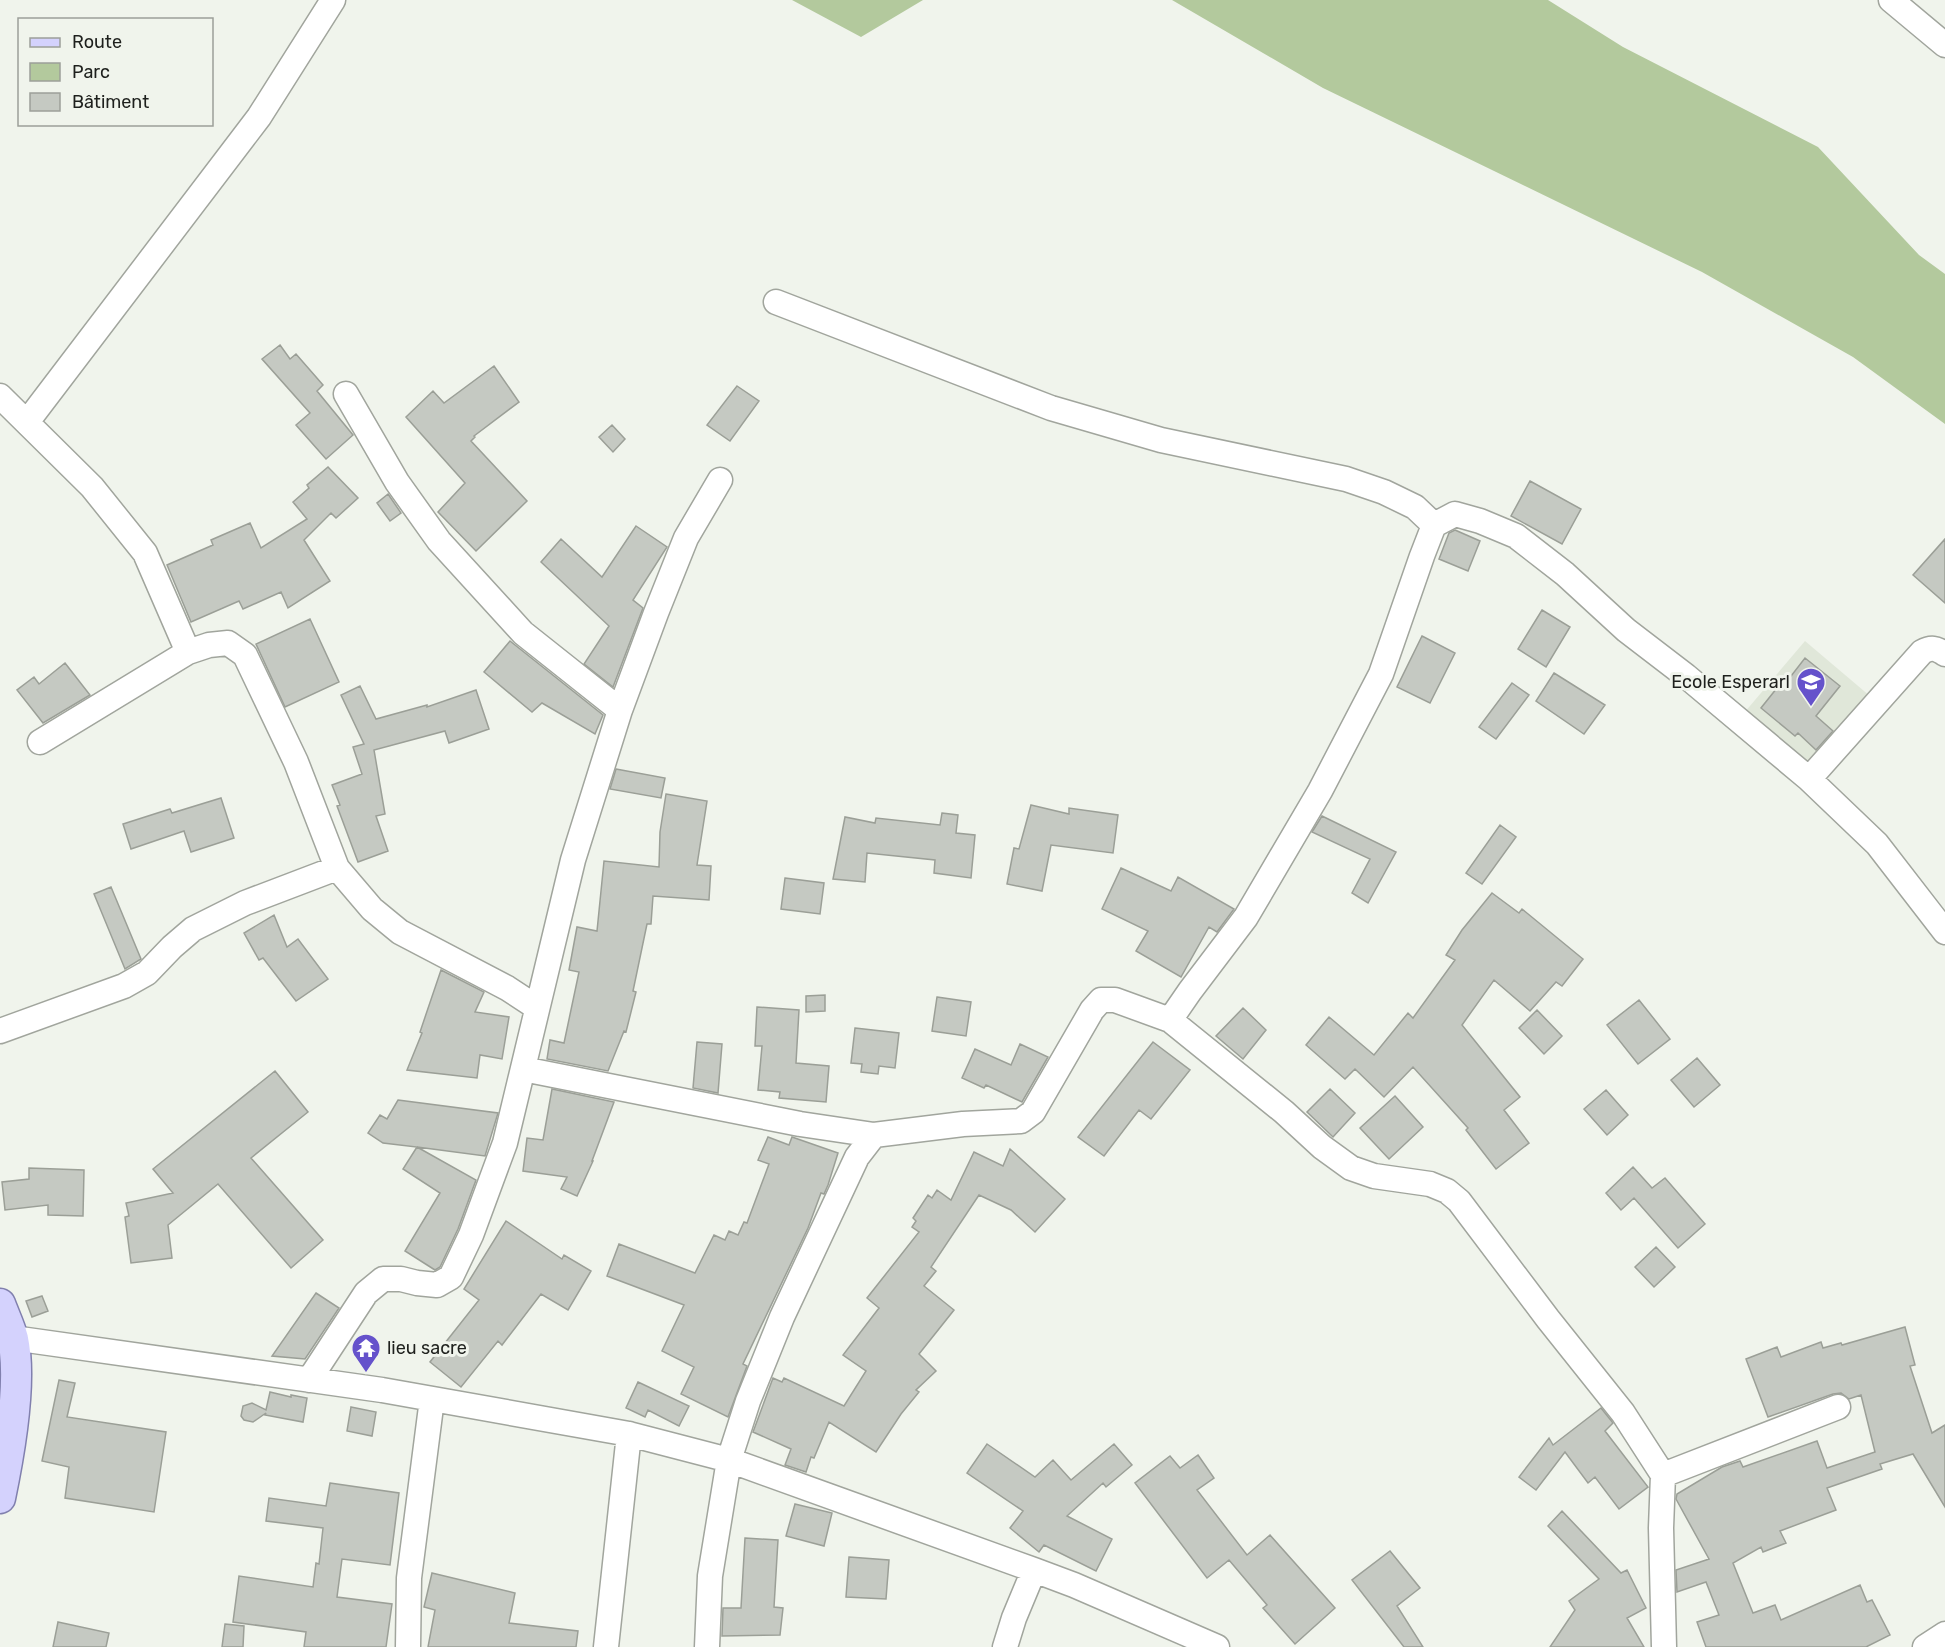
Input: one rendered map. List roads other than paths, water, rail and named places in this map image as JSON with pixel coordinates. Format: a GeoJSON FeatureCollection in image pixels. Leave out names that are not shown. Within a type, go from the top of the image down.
{"type":"FeatureCollection","features":[{"type":"Feature","properties":{"kind":"main road"},"geometry":{"type":"LineString","coordinates":[[0,1304],[12,1338],[15,1375],[13,1418],[0,1498]]}},
{"type":"Feature","properties":{"kind":"street"},"geometry":{"type":"LineString","coordinates":[[27,422],[259,117],[333,0]]}},
{"type":"Feature","properties":{"kind":"street"},"geometry":{"type":"LineString","coordinates":[[1891,0],[1945,45]]}},
{"type":"Feature","properties":{"kind":"street"},"geometry":{"type":"LineString","coordinates":[[776,302],[1051,408],[1161,440],[1346,479],[1384,492],[1415,507],[1434,525]]}},
{"type":"Feature","properties":{"kind":"street"},"geometry":{"type":"LineString","coordinates":[[346,394],[397,482],[440,541],[523,633],[620,710]]}},
{"type":"Feature","properties":{"kind":"street"},"geometry":{"type":"LineString","coordinates":[[0,396],[92,487],[145,553],[188,652]]}},
{"type":"Feature","properties":{"kind":"street"},"geometry":{"type":"LineString","coordinates":[[309,1380],[366,1293],[382,1280],[401,1279],[437,1285],[451,1276],[471,1236],[505,1143],[573,860],[620,710],[686,538],[720,480]]}},
{"type":"Feature","properties":{"kind":"street"},"geometry":{"type":"LineString","coordinates":[[1170,1020],[1246,917],[1320,791],[1381,674],[1434,525],[1455,514],[1480,521],[1516,536],[1565,574],[1626,630],[1686,676],[1809,779],[1877,844],[1945,932]]}},
{"type":"Feature","properties":{"kind":"street"},"geometry":{"type":"LineString","coordinates":[[40,742],[188,652],[209,645],[228,643],[245,655],[296,762],[337,868],[372,909],[400,932],[507,988],[536,1007]]}},
{"type":"Feature","properties":{"kind":"street"},"geometry":{"type":"LineString","coordinates":[[1809,779],[1922,652],[1930,648],[1945,654]]}},
{"type":"Feature","properties":{"kind":"street"},"geometry":{"type":"LineString","coordinates":[[0,1031],[124,986],[147,973],[172,946],[194,929],[245,903],[337,868]]}},
{"type":"Feature","properties":{"kind":"street"},"geometry":{"type":"LineString","coordinates":[[523,1069],[800,1124],[874,1136],[963,1124],[1021,1121],[1033,1112],[1092,1010],[1101,1000],[1114,1000],[1170,1020],[1284,1112],[1322,1147],[1351,1168],[1374,1176],[1430,1184],[1447,1191],[1459,1201],[1548,1319],[1623,1413],[1663,1475],[1661,1528],[1664,1647]]}},
{"type":"Feature","properties":{"kind":"street"},"geometry":{"type":"LineString","coordinates":[[707,1647],[710,1576],[729,1460],[748,1401],[783,1317],[857,1157],[874,1136]]}},
{"type":"Feature","properties":{"kind":"street"},"geometry":{"type":"LineString","coordinates":[[12,1338],[432,1399],[629,1434],[729,1460],[1034,1570],[1217,1647]]}},
{"type":"Feature","properties":{"kind":"street"},"geometry":{"type":"LineString","coordinates":[[408,1647],[409,1578],[432,1399]]}},
{"type":"Feature","properties":{"kind":"street"},"geometry":{"type":"LineString","coordinates":[[1663,1475],[1838,1407]]}},
{"type":"Feature","properties":{"kind":"street"},"geometry":{"type":"LineString","coordinates":[[606,1647],[629,1434]]}},
{"type":"Feature","properties":{"kind":"street"},"geometry":{"type":"LineString","coordinates":[[1005,1647],[1034,1570]]}},
{"type":"Feature","properties":{"kind":"street"},"geometry":{"type":"LineString","coordinates":[[1925,1647],[1945,1634]]}},
{"type":"Feature","properties":{"kind":"place","name":"Ecole Esperarl"},"geometry":{"type":"Point","coordinates":[1811,708]}},
{"type":"Feature","properties":{"kind":"place","name":"lieu sacre"},"geometry":{"type":"Point","coordinates":[366,1374]}}]}
